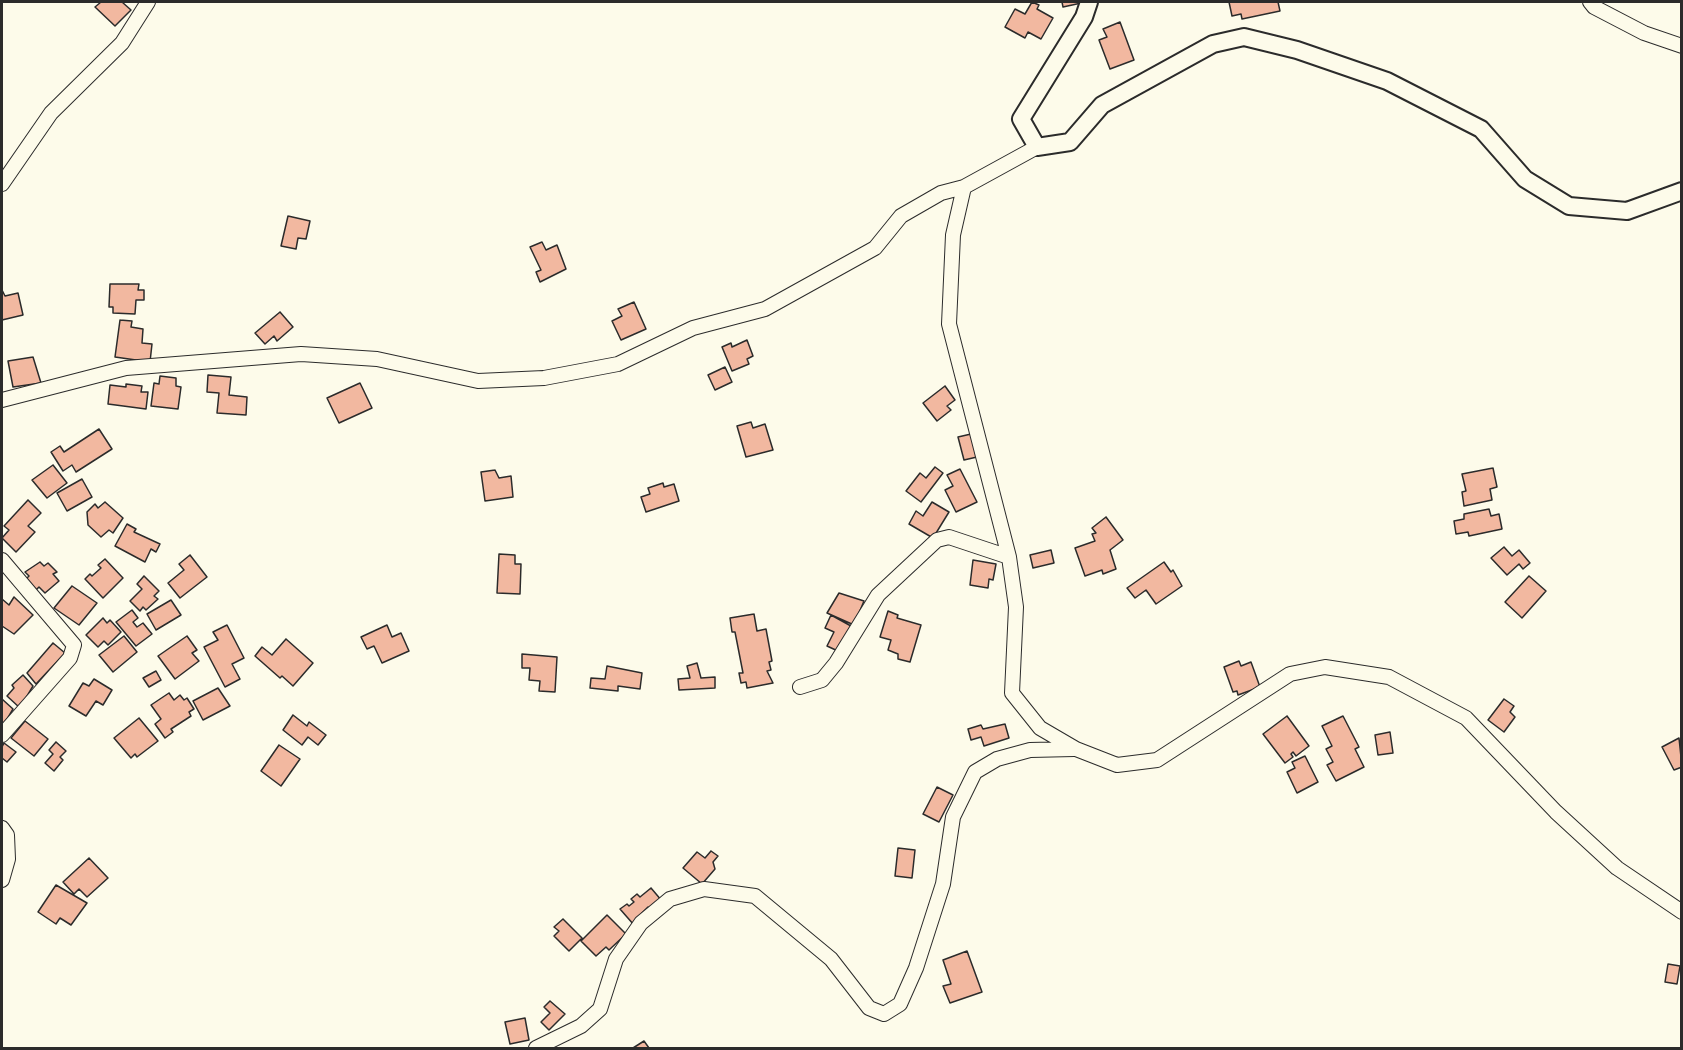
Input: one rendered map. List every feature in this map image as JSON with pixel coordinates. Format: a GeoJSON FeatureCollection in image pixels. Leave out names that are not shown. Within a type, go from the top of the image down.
{"type":"FeatureCollection","features":[{"type":"Feature","properties":{"kind":"street"},"geometry":{"type":"LineString","coordinates":[[2,184],[51,113],[122,43],[148,2]]}},
{"type":"Feature","properties":{"kind":"street"},"geometry":{"type":"LineString","coordinates":[[1037,147],[1021,119],[1084,17],[1089,2]]}},
{"type":"Feature","properties":{"kind":"street"},"geometry":{"type":"LineString","coordinates":[[1590,2],[1594,7],[1644,33],[1682,46]]}},
{"type":"Feature","properties":{"kind":"street"},"geometry":{"type":"LineString","coordinates":[[2,400],[126,368],[301,354],[377,359],[478,381],[544,378],[618,364],[693,328],[765,309],[875,248],[901,216],[941,193],[964,187],[1037,147],[1070,142],[1101,105],[1213,44],[1244,37],[1297,50],[1387,81],[1481,129],[1525,179],[1569,206],[1627,211],[1682,191]]}},
{"type":"Feature","properties":{"kind":"street"},"geometry":{"type":"LineString","coordinates":[[964,187],[952,235],[950,324],[1010,557],[1016,608],[1012,693],[1040,728],[1076,749],[1117,765],[1157,760],[1290,674],[1325,667],[1389,677],[1466,718],[1556,812],[1608,860],[1670,907],[1682,912]]}},
{"type":"Feature","properties":{"kind":"street"},"geometry":{"type":"LineString","coordinates":[[800,687],[822,680],[836,663],[878,595],[937,540],[949,537],[1010,557]]}},
{"type":"Feature","properties":{"kind":"street"},"geometry":{"type":"LineString","coordinates":[[2,560],[74,645],[70,658],[2,735]]}},
{"type":"Feature","properties":{"kind":"street"},"geometry":{"type":"LineString","coordinates":[[536,1048],[581,1026],[600,1009],[616,959],[641,923],[670,899],[704,889],[755,897],[831,959],[869,1008],[884,1014],[900,1004],[916,968],[944,884],[953,817],[975,772],[997,759],[1030,750],[1076,749]]}},
{"type":"Feature","properties":{"kind":"street"},"geometry":{"type":"LineString","coordinates":[[2,828],[7,835],[8,859],[2,879]]}},
{"type":"Feature","properties":{"kind":"building"},"geometry":{"type":"Polygon","coordinates":[[[101,2],[122,2],[131,10],[115,26],[95,7],[101,2]]]}},
{"type":"Feature","properties":{"kind":"building"},"geometry":{"type":"Polygon","coordinates":[[[1032,2],[1039,5],[1037,9],[1053,18],[1041,39],[1028,32],[1025,38],[1005,27],[1015,9],[1025,14],[1032,2]]]}},
{"type":"Feature","properties":{"kind":"building"},"geometry":{"type":"Polygon","coordinates":[[[1062,2],[1086,2],[1063,7],[1062,2]]]}},
{"type":"Feature","properties":{"kind":"building"},"geometry":{"type":"Polygon","coordinates":[[[1229,2],[1278,2],[1280,11],[1242,19],[1241,14],[1232,16],[1229,2]]]}},
{"type":"Feature","properties":{"kind":"building"},"geometry":{"type":"Polygon","coordinates":[[[1120,22],[1134,60],[1110,69],[1099,40],[1107,37],[1103,29],[1120,22]]]}},
{"type":"Feature","properties":{"kind":"building"},"geometry":{"type":"Polygon","coordinates":[[[288,216],[310,221],[306,239],[298,238],[296,249],[281,246],[288,216]]]}},
{"type":"Feature","properties":{"kind":"building"},"geometry":{"type":"Polygon","coordinates":[[[542,242],[546,250],[557,245],[566,269],[540,282],[536,272],[541,270],[530,247],[542,242]]]}},
{"type":"Feature","properties":{"kind":"building"},"geometry":{"type":"Polygon","coordinates":[[[110,284],[139,284],[138,290],[144,290],[144,300],[136,300],[135,314],[113,313],[113,307],[109,307],[110,284]]]}},
{"type":"Feature","properties":{"kind":"building"},"geometry":{"type":"Polygon","coordinates":[[[2,290],[5,296],[18,293],[23,315],[2,320],[2,290]]]}},
{"type":"Feature","properties":{"kind":"building"},"geometry":{"type":"Polygon","coordinates":[[[634,302],[646,329],[621,340],[612,321],[622,316],[618,309],[634,302]]]}},
{"type":"Feature","properties":{"kind":"building"},"geometry":{"type":"Polygon","coordinates":[[[280,312],[293,327],[277,341],[274,336],[265,344],[255,333],[280,312]]]}},
{"type":"Feature","properties":{"kind":"building"},"geometry":{"type":"Polygon","coordinates":[[[120,320],[132,321],[131,327],[143,329],[142,343],[152,344],[150,362],[115,357],[120,320]]]}},
{"type":"Feature","properties":{"kind":"building"},"geometry":{"type":"Polygon","coordinates":[[[747,340],[753,356],[747,359],[749,364],[732,371],[722,347],[731,343],[732,347],[747,340]]]}},
{"type":"Feature","properties":{"kind":"building"},"geometry":{"type":"Polygon","coordinates":[[[33,357],[41,383],[13,387],[8,361],[33,357]]]}},
{"type":"Feature","properties":{"kind":"building"},"geometry":{"type":"Polygon","coordinates":[[[725,367],[732,382],[715,390],[708,375],[725,367]]]}},
{"type":"Feature","properties":{"kind":"building"},"geometry":{"type":"Polygon","coordinates":[[[208,375],[231,377],[229,395],[247,397],[246,415],[217,413],[219,393],[207,392],[208,375]]]}},
{"type":"Feature","properties":{"kind":"building"},"geometry":{"type":"Polygon","coordinates":[[[160,376],[176,378],[176,386],[181,387],[178,409],[151,406],[154,383],[159,384],[160,376]]]}},
{"type":"Feature","properties":{"kind":"building"},"geometry":{"type":"Polygon","coordinates":[[[360,383],[372,408],[339,423],[327,398],[360,383]]]}},
{"type":"Feature","properties":{"kind":"building"},"geometry":{"type":"Polygon","coordinates":[[[126,384],[142,386],[141,392],[148,392],[146,409],[108,404],[110,385],[126,387],[126,384]]]}},
{"type":"Feature","properties":{"kind":"building"},"geometry":{"type":"Polygon","coordinates":[[[945,386],[955,400],[947,406],[951,410],[937,421],[923,403],[945,386]]]}},
{"type":"Feature","properties":{"kind":"building"},"geometry":{"type":"Polygon","coordinates":[[[751,422],[753,428],[765,424],[773,450],[746,457],[737,426],[751,422]]]}},
{"type":"Feature","properties":{"kind":"building"},"geometry":{"type":"Polygon","coordinates":[[[99,429],[112,449],[76,472],[72,465],[63,471],[51,452],[60,446],[64,452],[99,429]]]}},
{"type":"Feature","properties":{"kind":"building"},"geometry":{"type":"Polygon","coordinates":[[[971,434],[977,457],[964,460],[958,437],[971,434]]]}},
{"type":"Feature","properties":{"kind":"building"},"geometry":{"type":"Polygon","coordinates":[[[53,465],[67,483],[47,498],[32,480],[53,465]]]}},
{"type":"Feature","properties":{"kind":"building"},"geometry":{"type":"Polygon","coordinates":[[[935,467],[943,473],[921,502],[906,491],[920,473],[926,478],[935,467]]]}},
{"type":"Feature","properties":{"kind":"building"},"geometry":{"type":"Polygon","coordinates":[[[1493,468],[1497,487],[1490,489],[1492,500],[1464,506],[1462,492],[1466,491],[1462,474],[1493,468]]]}},
{"type":"Feature","properties":{"kind":"building"},"geometry":{"type":"Polygon","coordinates":[[[960,469],[977,502],[956,512],[945,490],[953,486],[947,475],[960,469]]]}},
{"type":"Feature","properties":{"kind":"building"},"geometry":{"type":"Polygon","coordinates":[[[495,470],[499,478],[511,476],[513,497],[485,501],[481,472],[495,470]]]}},
{"type":"Feature","properties":{"kind":"building"},"geometry":{"type":"Polygon","coordinates":[[[82,479],[92,497],[67,511],[57,493],[82,479]]]}},
{"type":"Feature","properties":{"kind":"building"},"geometry":{"type":"Polygon","coordinates":[[[663,483],[664,487],[674,484],[679,501],[646,512],[641,497],[650,494],[648,488],[663,483]]]}},
{"type":"Feature","properties":{"kind":"building"},"geometry":{"type":"Polygon","coordinates":[[[28,500],[41,513],[28,526],[35,532],[16,552],[2,538],[9,530],[4,526],[28,500]]]}},
{"type":"Feature","properties":{"kind":"building"},"geometry":{"type":"Polygon","coordinates":[[[105,502],[123,518],[113,533],[109,530],[101,537],[88,525],[87,512],[95,504],[98,508],[105,502]]]}},
{"type":"Feature","properties":{"kind":"building"},"geometry":{"type":"Polygon","coordinates":[[[932,502],[949,512],[933,538],[909,524],[916,511],[923,516],[932,502]]]}},
{"type":"Feature","properties":{"kind":"building"},"geometry":{"type":"Polygon","coordinates":[[[1489,509],[1491,516],[1499,514],[1502,529],[1469,536],[1468,532],[1456,534],[1454,521],[1464,519],[1464,514],[1489,509]]]}},
{"type":"Feature","properties":{"kind":"building"},"geometry":{"type":"Polygon","coordinates":[[[1106,517],[1123,540],[1110,550],[1116,569],[1103,574],[1102,570],[1085,576],[1075,548],[1095,541],[1092,534],[1096,533],[1092,528],[1106,517]]]}},
{"type":"Feature","properties":{"kind":"building"},"geometry":{"type":"Polygon","coordinates":[[[127,524],[136,529],[134,532],[160,544],[156,552],[151,549],[145,562],[115,546],[127,524]]]}},
{"type":"Feature","properties":{"kind":"building"},"geometry":{"type":"Polygon","coordinates":[[[1504,547],[1512,556],[1519,550],[1530,563],[1523,569],[1519,564],[1507,575],[1491,558],[1504,547]]]}},
{"type":"Feature","properties":{"kind":"building"},"geometry":{"type":"Polygon","coordinates":[[[1051,550],[1054,563],[1033,568],[1030,555],[1051,550]]]}},
{"type":"Feature","properties":{"kind":"building"},"geometry":{"type":"Polygon","coordinates":[[[499,554],[515,555],[515,564],[521,564],[520,594],[497,593],[499,554]]]}},
{"type":"Feature","properties":{"kind":"building"},"geometry":{"type":"Polygon","coordinates":[[[190,555],[207,577],[180,598],[168,583],[184,570],[179,564],[190,555]]]}},
{"type":"Feature","properties":{"kind":"building"},"geometry":{"type":"Polygon","coordinates":[[[105,559],[123,578],[103,598],[85,579],[101,568],[98,565],[105,559]]]}},
{"type":"Feature","properties":{"kind":"building"},"geometry":{"type":"Polygon","coordinates":[[[973,560],[996,564],[993,580],[989,579],[988,588],[970,585],[973,560]]]}},
{"type":"Feature","properties":{"kind":"building"},"geometry":{"type":"Polygon","coordinates":[[[40,562],[44,566],[48,563],[57,572],[53,574],[59,581],[45,593],[39,587],[34,592],[24,581],[29,576],[25,572],[40,562]]]}},
{"type":"Feature","properties":{"kind":"building"},"geometry":{"type":"Polygon","coordinates":[[[1164,562],[1171,572],[1173,570],[1182,586],[1156,604],[1146,590],[1135,598],[1127,588],[1164,562]]]}},
{"type":"Feature","properties":{"kind":"building"},"geometry":{"type":"Polygon","coordinates":[[[144,576],[159,591],[154,596],[158,599],[146,610],[143,607],[140,611],[130,601],[142,589],[137,584],[144,576]]]}},
{"type":"Feature","properties":{"kind":"building"},"geometry":{"type":"Polygon","coordinates":[[[1529,576],[1546,591],[1522,618],[1505,602],[1529,576]]]}},
{"type":"Feature","properties":{"kind":"building"},"geometry":{"type":"Polygon","coordinates":[[[72,586],[97,603],[79,625],[54,608],[72,586]]]}},
{"type":"Feature","properties":{"kind":"building"},"geometry":{"type":"Polygon","coordinates":[[[839,593],[864,601],[854,625],[827,613],[839,593]]]}},
{"type":"Feature","properties":{"kind":"building"},"geometry":{"type":"Polygon","coordinates":[[[14,597],[33,615],[14,634],[2,626],[2,599],[9,605],[14,597]]]}},
{"type":"Feature","properties":{"kind":"building"},"geometry":{"type":"Polygon","coordinates":[[[171,600],[181,615],[156,630],[147,614],[171,600]]]}},
{"type":"Feature","properties":{"kind":"building"},"geometry":{"type":"Polygon","coordinates":[[[132,610],[138,618],[133,622],[137,627],[143,623],[152,634],[136,646],[116,622],[132,610]]]}},
{"type":"Feature","properties":{"kind":"building"},"geometry":{"type":"Polygon","coordinates":[[[888,611],[898,615],[897,618],[921,625],[910,662],[898,659],[898,654],[888,650],[891,640],[880,637],[888,611]]]}},
{"type":"Feature","properties":{"kind":"building"},"geometry":{"type":"Polygon","coordinates":[[[754,614],[757,631],[766,629],[772,661],[769,662],[771,670],[767,671],[773,683],[747,688],[746,682],[741,683],[739,673],[743,673],[730,618],[754,614]]]}},
{"type":"Feature","properties":{"kind":"building"},"geometry":{"type":"Polygon","coordinates":[[[831,615],[851,626],[840,652],[827,646],[834,632],[825,628],[831,615]]]}},
{"type":"Feature","properties":{"kind":"building"},"geometry":{"type":"Polygon","coordinates":[[[103,618],[107,623],[110,620],[121,632],[108,645],[104,641],[98,647],[86,635],[103,618]]]}},
{"type":"Feature","properties":{"kind":"building"},"geometry":{"type":"Polygon","coordinates":[[[227,625],[244,658],[232,664],[240,679],[225,687],[204,647],[218,640],[213,632],[227,625]]]}},
{"type":"Feature","properties":{"kind":"building"},"geometry":{"type":"Polygon","coordinates":[[[387,625],[392,637],[401,633],[409,651],[382,663],[374,646],[367,649],[361,637],[387,625]]]}},
{"type":"Feature","properties":{"kind":"building"},"geometry":{"type":"Polygon","coordinates":[[[124,636],[137,652],[113,672],[99,655],[124,636]]]}},
{"type":"Feature","properties":{"kind":"building"},"geometry":{"type":"Polygon","coordinates":[[[187,636],[197,650],[192,653],[199,661],[175,679],[158,656],[187,636]]]}},
{"type":"Feature","properties":{"kind":"building"},"geometry":{"type":"Polygon","coordinates":[[[286,639],[313,663],[293,686],[255,656],[262,647],[272,655],[286,639]]]}},
{"type":"Feature","properties":{"kind":"building"},"geometry":{"type":"Polygon","coordinates":[[[53,643],[65,653],[36,684],[27,673],[53,643]]]}},
{"type":"Feature","properties":{"kind":"building"},"geometry":{"type":"Polygon","coordinates":[[[522,654],[557,657],[555,692],[539,691],[540,681],[529,680],[530,668],[522,668],[522,654]]]}},
{"type":"Feature","properties":{"kind":"building"},"geometry":{"type":"Polygon","coordinates":[[[1239,661],[1241,666],[1251,662],[1260,687],[1238,695],[1237,691],[1233,692],[1224,667],[1239,661]]]}},
{"type":"Feature","properties":{"kind":"building"},"geometry":{"type":"Polygon","coordinates":[[[697,663],[701,678],[715,677],[715,688],[679,690],[678,679],[690,678],[687,666],[697,663]]]}},
{"type":"Feature","properties":{"kind":"building"},"geometry":{"type":"Polygon","coordinates":[[[607,666],[642,673],[640,689],[618,686],[618,691],[590,688],[591,678],[605,679],[607,666]]]}},
{"type":"Feature","properties":{"kind":"building"},"geometry":{"type":"Polygon","coordinates":[[[156,671],[161,680],[149,687],[143,678],[156,671]]]}},
{"type":"Feature","properties":{"kind":"building"},"geometry":{"type":"Polygon","coordinates":[[[23,675],[33,686],[20,708],[7,696],[14,688],[12,685],[23,675]]]}},
{"type":"Feature","properties":{"kind":"building"},"geometry":{"type":"Polygon","coordinates":[[[94,679],[112,690],[103,705],[96,701],[86,716],[69,706],[83,683],[89,686],[94,679]]]}},
{"type":"Feature","properties":{"kind":"building"},"geometry":{"type":"Polygon","coordinates":[[[218,688],[230,706],[203,720],[193,701],[218,688]]]}},
{"type":"Feature","properties":{"kind":"building"},"geometry":{"type":"Polygon","coordinates":[[[169,693],[174,700],[180,695],[184,700],[187,698],[194,709],[189,712],[191,716],[171,729],[173,732],[165,738],[155,724],[161,719],[151,705],[169,693]]]}},
{"type":"Feature","properties":{"kind":"building"},"geometry":{"type":"Polygon","coordinates":[[[2,699],[13,709],[2,728],[2,699]]]}},
{"type":"Feature","properties":{"kind":"building"},"geometry":{"type":"Polygon","coordinates":[[[1504,699],[1514,706],[1510,712],[1515,717],[1504,732],[1488,720],[1504,699]]]}},
{"type":"Feature","properties":{"kind":"building"},"geometry":{"type":"Polygon","coordinates":[[[293,715],[307,726],[309,722],[326,735],[318,745],[308,737],[302,745],[283,730],[293,715]]]}},
{"type":"Feature","properties":{"kind":"building"},"geometry":{"type":"Polygon","coordinates":[[[1287,716],[1309,746],[1296,756],[1293,752],[1291,754],[1293,757],[1285,763],[1263,734],[1287,716]]]}},
{"type":"Feature","properties":{"kind":"building"},"geometry":{"type":"Polygon","coordinates":[[[1343,716],[1359,747],[1355,749],[1364,767],[1336,781],[1327,765],[1333,762],[1326,749],[1332,746],[1322,726],[1343,716]]]}},
{"type":"Feature","properties":{"kind":"building"},"geometry":{"type":"Polygon","coordinates":[[[139,718],[158,741],[137,757],[135,754],[131,758],[114,738],[139,718]]]}},
{"type":"Feature","properties":{"kind":"building"},"geometry":{"type":"Polygon","coordinates":[[[25,721],[48,739],[34,756],[11,738],[25,721]]]}},
{"type":"Feature","properties":{"kind":"building"},"geometry":{"type":"Polygon","coordinates":[[[1005,724],[1009,738],[984,746],[981,737],[971,740],[968,729],[981,725],[983,729],[1005,724]]]}},
{"type":"Feature","properties":{"kind":"building"},"geometry":{"type":"Polygon","coordinates":[[[1390,732],[1393,753],[1378,755],[1375,735],[1390,732]]]}},
{"type":"Feature","properties":{"kind":"building"},"geometry":{"type":"Polygon","coordinates":[[[1679,738],[1682,767],[1674,770],[1662,747],[1679,738]]]}},
{"type":"Feature","properties":{"kind":"building"},"geometry":{"type":"Polygon","coordinates":[[[56,742],[66,751],[60,757],[63,760],[54,771],[45,763],[53,754],[49,750],[56,742]]]}},
{"type":"Feature","properties":{"kind":"building"},"geometry":{"type":"Polygon","coordinates":[[[4,743],[16,752],[7,762],[2,758],[4,743]]]}},
{"type":"Feature","properties":{"kind":"building"},"geometry":{"type":"Polygon","coordinates":[[[279,745],[300,759],[281,786],[261,771],[279,745]]]}},
{"type":"Feature","properties":{"kind":"building"},"geometry":{"type":"Polygon","coordinates":[[[1305,756],[1318,782],[1297,793],[1287,772],[1295,768],[1292,762],[1305,756]]]}},
{"type":"Feature","properties":{"kind":"building"},"geometry":{"type":"Polygon","coordinates":[[[937,787],[953,795],[939,822],[923,814],[937,787]]]}},
{"type":"Feature","properties":{"kind":"building"},"geometry":{"type":"Polygon","coordinates":[[[898,848],[915,850],[912,878],[895,876],[898,848]]]}},
{"type":"Feature","properties":{"kind":"building"},"geometry":{"type":"Polygon","coordinates":[[[711,851],[718,856],[713,862],[715,869],[702,884],[683,868],[697,852],[705,858],[711,851]]]}},
{"type":"Feature","properties":{"kind":"building"},"geometry":{"type":"Polygon","coordinates":[[[89,858],[108,878],[87,897],[79,889],[74,894],[63,882],[89,858]]]}},
{"type":"Feature","properties":{"kind":"building"},"geometry":{"type":"Polygon","coordinates":[[[56,885],[87,903],[71,925],[60,918],[56,924],[38,912],[56,885]]]}},
{"type":"Feature","properties":{"kind":"building"},"geometry":{"type":"Polygon","coordinates":[[[651,888],[662,901],[651,911],[648,907],[642,913],[645,916],[634,925],[620,909],[634,902],[631,899],[637,894],[640,897],[651,888]]]}},
{"type":"Feature","properties":{"kind":"building"},"geometry":{"type":"Polygon","coordinates":[[[607,915],[626,934],[609,950],[606,947],[596,956],[581,941],[607,915]]]}},
{"type":"Feature","properties":{"kind":"building"},"geometry":{"type":"Polygon","coordinates":[[[563,919],[582,938],[569,951],[554,936],[559,931],[554,927],[563,919]]]}},
{"type":"Feature","properties":{"kind":"building"},"geometry":{"type":"Polygon","coordinates":[[[967,951],[982,992],[950,1003],[943,986],[951,984],[943,960],[967,951]]]}},
{"type":"Feature","properties":{"kind":"building"},"geometry":{"type":"Polygon","coordinates":[[[1668,964],[1680,966],[1677,984],[1665,982],[1668,964]]]}},
{"type":"Feature","properties":{"kind":"building"},"geometry":{"type":"Polygon","coordinates":[[[550,1001],[565,1014],[549,1030],[541,1022],[550,1013],[544,1007],[550,1001]]]}},
{"type":"Feature","properties":{"kind":"building"},"geometry":{"type":"Polygon","coordinates":[[[525,1018],[529,1040],[510,1044],[505,1022],[525,1018]]]}},
{"type":"Feature","properties":{"kind":"building"},"geometry":{"type":"Polygon","coordinates":[[[644,1041],[649,1048],[633,1048],[644,1041]]]}}]}
